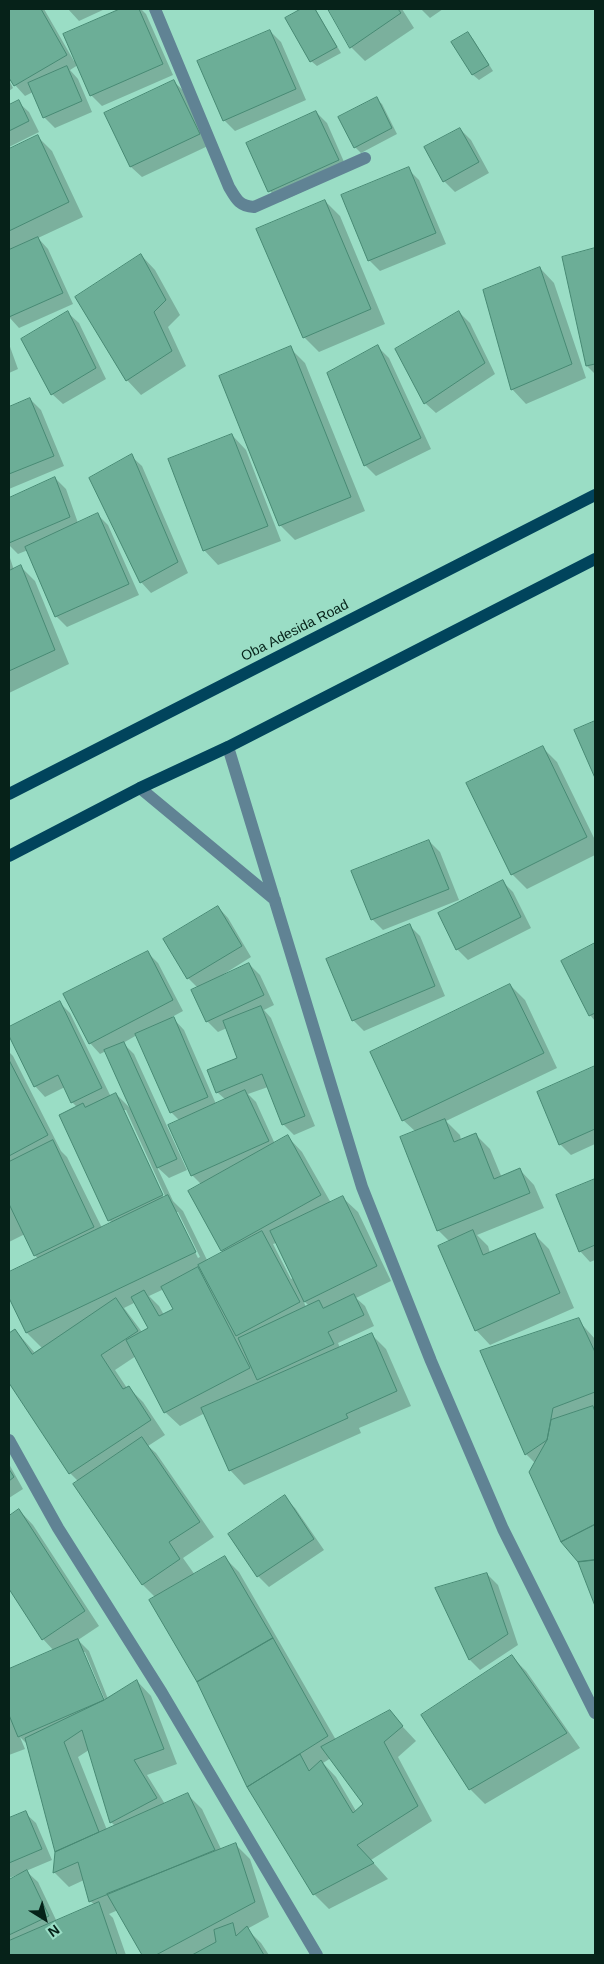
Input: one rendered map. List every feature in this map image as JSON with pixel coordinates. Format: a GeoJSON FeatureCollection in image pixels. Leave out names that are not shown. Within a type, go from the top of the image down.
{"type":"FeatureCollection","features":[{"type":"Feature","properties":{"kind":"main road","name":"Oba Adesida Road"},"geometry":{"type":"LineString","coordinates":[[9,794],[595,495]]}},
{"type":"Feature","properties":{"kind":"main road"},"geometry":{"type":"LineString","coordinates":[[9,856],[140,788],[228,747],[595,559]]}},
{"type":"Feature","properties":{"kind":"street"},"geometry":{"type":"LineString","coordinates":[[155,9],[228,188],[243,207],[254,207],[366,158]]}},
{"type":"Feature","properties":{"kind":"street"},"geometry":{"type":"LineString","coordinates":[[228,747],[362,1187],[431,1361],[504,1529],[595,1713]]}},
{"type":"Feature","properties":{"kind":"street"},"geometry":{"type":"LineString","coordinates":[[140,788],[274,900]]}},
{"type":"Feature","properties":{"kind":"street"},"geometry":{"type":"LineString","coordinates":[[9,1440],[58,1528],[162,1693],[286,1901],[316,1955]]}},
{"type":"Feature","properties":{"kind":"building"},"geometry":{"type":"Polygon","coordinates":[[[9,9],[41,9],[67,55],[14,86],[9,78],[9,9]]]}},
{"type":"Feature","properties":{"kind":"building"},"geometry":{"type":"Polygon","coordinates":[[[120,9],[139,9],[163,64],[90,96],[63,34],[120,9]]]}},
{"type":"Feature","properties":{"kind":"building"},"geometry":{"type":"Polygon","coordinates":[[[301,9],[315,9],[337,47],[310,62],[285,18],[301,9]]]}},
{"type":"Feature","properties":{"kind":"building"},"geometry":{"type":"Polygon","coordinates":[[[328,9],[398,9],[401,13],[350,48],[328,9]]]}},
{"type":"Feature","properties":{"kind":"building"},"geometry":{"type":"Polygon","coordinates":[[[270,30],[296,89],[223,121],[197,61],[270,30]]]}},
{"type":"Feature","properties":{"kind":"building"},"geometry":{"type":"Polygon","coordinates":[[[468,32],[489,65],[472,75],[451,42],[468,32]]]}},
{"type":"Feature","properties":{"kind":"building"},"geometry":{"type":"Polygon","coordinates":[[[67,66],[82,101],[43,118],[28,83],[67,66]]]}},
{"type":"Feature","properties":{"kind":"building"},"geometry":{"type":"Polygon","coordinates":[[[174,80],[200,134],[130,167],[104,113],[174,80]]]}},
{"type":"Feature","properties":{"kind":"building"},"geometry":{"type":"Polygon","coordinates":[[[377,97],[392,128],[354,148],[338,117],[377,97]]]}},
{"type":"Feature","properties":{"kind":"building"},"geometry":{"type":"Polygon","coordinates":[[[19,100],[29,121],[9,131],[9,105],[19,100]]]}},
{"type":"Feature","properties":{"kind":"building"},"geometry":{"type":"Polygon","coordinates":[[[316,111],[339,160],[268,192],[246,143],[316,111]]]}},
{"type":"Feature","properties":{"kind":"building"},"geometry":{"type":"Polygon","coordinates":[[[460,128],[479,162],[443,182],[424,147],[460,128]]]}},
{"type":"Feature","properties":{"kind":"building"},"geometry":{"type":"Polygon","coordinates":[[[38,135],[69,202],[9,231],[9,149],[38,135]]]}},
{"type":"Feature","properties":{"kind":"building"},"geometry":{"type":"Polygon","coordinates":[[[409,167],[436,233],[368,261],[341,195],[409,167]]]}},
{"type":"Feature","properties":{"kind":"building"},"geometry":{"type":"Polygon","coordinates":[[[325,200],[371,309],[303,338],[256,229],[325,200]]]}},
{"type":"Feature","properties":{"kind":"building"},"geometry":{"type":"Polygon","coordinates":[[[38,237],[63,293],[9,317],[9,250],[38,237]]]}},
{"type":"Feature","properties":{"kind":"building"},"geometry":{"type":"Polygon","coordinates":[[[595,248],[595,364],[586,366],[562,257],[595,248]]]}},
{"type":"Feature","properties":{"kind":"building"},"geometry":{"type":"Polygon","coordinates":[[[141,254],[166,300],[154,312],[172,351],[126,381],[75,297],[141,254]]]}},
{"type":"Feature","properties":{"kind":"building"},"geometry":{"type":"Polygon","coordinates":[[[540,267],[572,364],[511,390],[483,290],[540,267]]]}},
{"type":"Feature","properties":{"kind":"building"},"geometry":{"type":"Polygon","coordinates":[[[68,311],[96,368],[51,395],[21,339],[68,311]]]}},
{"type":"Feature","properties":{"kind":"building"},"geometry":{"type":"Polygon","coordinates":[[[459,311],[485,363],[424,404],[395,349],[459,311]]]}},
{"type":"Feature","properties":{"kind":"building"},"geometry":{"type":"Polygon","coordinates":[[[378,345],[421,438],[364,466],[327,373],[378,345]]]}},
{"type":"Feature","properties":{"kind":"building"},"geometry":{"type":"Polygon","coordinates":[[[291,346],[351,497],[279,526],[219,376],[291,346]]]}},
{"type":"Feature","properties":{"kind":"building"},"geometry":{"type":"Polygon","coordinates":[[[30,398],[54,456],[9,474],[9,407],[30,398]]]}},
{"type":"Feature","properties":{"kind":"building"},"geometry":{"type":"Polygon","coordinates":[[[232,434],[268,526],[203,551],[168,459],[232,434]]]}},
{"type":"Feature","properties":{"kind":"building"},"geometry":{"type":"Polygon","coordinates":[[[132,454],[178,562],[140,583],[89,478],[132,454]]]}},
{"type":"Feature","properties":{"kind":"building"},"geometry":{"type":"Polygon","coordinates":[[[55,477],[70,517],[9,543],[9,498],[55,477]]]}},
{"type":"Feature","properties":{"kind":"building"},"geometry":{"type":"Polygon","coordinates":[[[98,513],[129,584],[55,617],[25,547],[98,513]]]}},
{"type":"Feature","properties":{"kind":"building"},"geometry":{"type":"Polygon","coordinates":[[[21,565],[55,650],[9,671],[9,571],[21,565]]]}},
{"type":"Feature","properties":{"kind":"building"},"geometry":{"type":"Polygon","coordinates":[[[595,721],[595,778],[574,730],[595,721]]]}},
{"type":"Feature","properties":{"kind":"building"},"geometry":{"type":"Polygon","coordinates":[[[543,746],[587,837],[511,875],[466,783],[543,746]]]}},
{"type":"Feature","properties":{"kind":"building"},"geometry":{"type":"Polygon","coordinates":[[[429,840],[449,889],[371,920],[351,871],[429,840]]]}},
{"type":"Feature","properties":{"kind":"building"},"geometry":{"type":"Polygon","coordinates":[[[503,880],[521,917],[456,950],[438,913],[503,880]]]}},
{"type":"Feature","properties":{"kind":"building"},"geometry":{"type":"Polygon","coordinates":[[[218,906],[242,946],[187,979],[163,939],[218,906]]]}},
{"type":"Feature","properties":{"kind":"building"},"geometry":{"type":"Polygon","coordinates":[[[410,924],[435,986],[352,1021],[326,959],[410,924]]]}},
{"type":"Feature","properties":{"kind":"building"},"geometry":{"type":"Polygon","coordinates":[[[595,943],[595,1013],[589,1016],[561,961],[595,943]]]}},
{"type":"Feature","properties":{"kind":"building"},"geometry":{"type":"Polygon","coordinates":[[[148,951],[173,1000],[89,1044],[63,994],[148,951]]]}},
{"type":"Feature","properties":{"kind":"building"},"geometry":{"type":"Polygon","coordinates":[[[249,963],[264,995],[206,1022],[191,990],[249,963]]]}},
{"type":"Feature","properties":{"kind":"building"},"geometry":{"type":"Polygon","coordinates":[[[510,984],[544,1053],[402,1121],[370,1052],[510,984]]]}},
{"type":"Feature","properties":{"kind":"building"},"geometry":{"type":"Polygon","coordinates":[[[60,1001],[102,1088],[71,1103],[58,1075],[34,1087],[9,1036],[9,1027],[60,1001]]]}},
{"type":"Feature","properties":{"kind":"building"},"geometry":{"type":"Polygon","coordinates":[[[261,1006],[305,1116],[282,1125],[262,1074],[216,1093],[207,1070],[237,1058],[223,1021],[261,1006]]]}},
{"type":"Feature","properties":{"kind":"building"},"geometry":{"type":"Polygon","coordinates":[[[174,1017],[208,1097],[170,1113],[135,1034],[174,1017]]]}},
{"type":"Feature","properties":{"kind":"building"},"geometry":{"type":"Polygon","coordinates":[[[124,1042],[177,1159],[157,1168],[104,1050],[124,1042]]]}},
{"type":"Feature","properties":{"kind":"building"},"geometry":{"type":"Polygon","coordinates":[[[9,1060],[48,1135],[9,1156],[9,1060]]]}},
{"type":"Feature","properties":{"kind":"building"},"geometry":{"type":"Polygon","coordinates":[[[595,1066],[595,1129],[559,1145],[537,1092],[595,1066]]]}},
{"type":"Feature","properties":{"kind":"building"},"geometry":{"type":"Polygon","coordinates":[[[245,1090],[269,1141],[191,1176],[168,1125],[245,1090]]]}},
{"type":"Feature","properties":{"kind":"building"},"geometry":{"type":"Polygon","coordinates":[[[116,1093],[163,1195],[108,1221],[59,1115],[83,1103],[85,1107],[116,1093]]]}},
{"type":"Feature","properties":{"kind":"building"},"geometry":{"type":"Polygon","coordinates":[[[445,1119],[454,1142],[476,1133],[494,1179],[520,1168],[530,1193],[437,1231],[400,1137],[445,1119]]]}},
{"type":"Feature","properties":{"kind":"building"},"geometry":{"type":"Polygon","coordinates":[[[288,1135],[321,1195],[221,1251],[188,1191],[288,1135]]]}},
{"type":"Feature","properties":{"kind":"building"},"geometry":{"type":"Polygon","coordinates":[[[53,1140],[94,1227],[34,1256],[9,1204],[9,1162],[53,1140]]]}},
{"type":"Feature","properties":{"kind":"building"},"geometry":{"type":"Polygon","coordinates":[[[595,1179],[595,1245],[579,1252],[556,1195],[595,1179]]]}},
{"type":"Feature","properties":{"kind":"building"},"geometry":{"type":"Polygon","coordinates":[[[168,1195],[196,1252],[26,1333],[9,1298],[9,1272],[168,1195]]]}},
{"type":"Feature","properties":{"kind":"building"},"geometry":{"type":"Polygon","coordinates":[[[343,1196],[377,1266],[304,1302],[270,1231],[343,1196]]]}},
{"type":"Feature","properties":{"kind":"building"},"geometry":{"type":"Polygon","coordinates":[[[473,1230],[483,1255],[535,1233],[560,1293],[475,1331],[438,1246],[473,1230]]]}},
{"type":"Feature","properties":{"kind":"building"},"geometry":{"type":"Polygon","coordinates":[[[262,1231],[300,1302],[236,1336],[198,1265],[262,1231]]]}},
{"type":"Feature","properties":{"kind":"building"},"geometry":{"type":"Polygon","coordinates":[[[198,1267],[250,1368],[164,1413],[126,1340],[148,1328],[131,1297],[144,1290],[159,1316],[173,1309],[161,1287],[198,1267]]]}},
{"type":"Feature","properties":{"kind":"building"},"geometry":{"type":"Polygon","coordinates":[[[354,1294],[364,1315],[328,1332],[334,1344],[257,1380],[238,1338],[319,1300],[323,1308],[354,1294]]]}},
{"type":"Feature","properties":{"kind":"building"},"geometry":{"type":"Polygon","coordinates":[[[116,1298],[138,1331],[101,1355],[123,1389],[129,1386],[151,1420],[69,1474],[9,1383],[9,1333],[15,1329],[32,1354],[116,1298]]]}},
{"type":"Feature","properties":{"kind":"building"},"geometry":{"type":"Polygon","coordinates":[[[579,1318],[595,1352],[595,1392],[553,1408],[547,1440],[525,1455],[480,1351],[579,1318]]]}},
{"type":"Feature","properties":{"kind":"building"},"geometry":{"type":"Polygon","coordinates":[[[372,1333],[397,1391],[346,1414],[348,1418],[229,1471],[201,1408],[372,1333]]]}},
{"type":"Feature","properties":{"kind":"building"},"geometry":{"type":"Polygon","coordinates":[[[593,1406],[595,1412],[595,1524],[561,1542],[529,1472],[547,1440],[551,1420],[593,1406]]]}},
{"type":"Feature","properties":{"kind":"building"},"geometry":{"type":"Polygon","coordinates":[[[142,1437],[200,1522],[169,1542],[180,1559],[142,1585],[73,1484],[142,1437]]]}},
{"type":"Feature","properties":{"kind":"building"},"geometry":{"type":"Polygon","coordinates":[[[9,1469],[14,1477],[9,1481],[9,1469]]]}},
{"type":"Feature","properties":{"kind":"building"},"geometry":{"type":"Polygon","coordinates":[[[285,1495],[314,1539],[257,1577],[228,1534],[285,1495]]]}},
{"type":"Feature","properties":{"kind":"building"},"geometry":{"type":"Polygon","coordinates":[[[19,1509],[85,1611],[42,1640],[9,1589],[9,1516],[19,1509]]]}},
{"type":"Feature","properties":{"kind":"building"},"geometry":{"type":"Polygon","coordinates":[[[595,1525],[595,1560],[578,1562],[561,1542],[595,1525]]]}},
{"type":"Feature","properties":{"kind":"building"},"geometry":{"type":"Polygon","coordinates":[[[225,1556],[273,1638],[197,1682],[149,1600],[225,1556]]]}},
{"type":"Feature","properties":{"kind":"building"},"geometry":{"type":"Polygon","coordinates":[[[595,1560],[595,1606],[578,1562],[595,1560]]]}},
{"type":"Feature","properties":{"kind":"building"},"geometry":{"type":"Polygon","coordinates":[[[487,1573],[508,1634],[469,1660],[435,1588],[487,1573]]]}},
{"type":"Feature","properties":{"kind":"building"},"geometry":{"type":"Polygon","coordinates":[[[273,1638],[328,1736],[247,1787],[197,1682],[273,1638]]]}},
{"type":"Feature","properties":{"kind":"building"},"geometry":{"type":"Polygon","coordinates":[[[78,1639],[104,1700],[18,1737],[9,1715],[9,1669],[78,1639]]]}},
{"type":"Feature","properties":{"kind":"building"},"geometry":{"type":"Polygon","coordinates":[[[512,1655],[567,1733],[469,1790],[421,1715],[512,1655]]]}},
{"type":"Feature","properties":{"kind":"building"},"geometry":{"type":"Polygon","coordinates":[[[137,1680],[164,1749],[134,1760],[157,1798],[110,1823],[82,1730],[64,1742],[99,1832],[55,1852],[25,1738],[104,1700],[137,1680]]]}},
{"type":"Feature","properties":{"kind":"building"},"geometry":{"type":"Polygon","coordinates":[[[390,1710],[403,1726],[384,1742],[418,1806],[357,1845],[374,1863],[313,1895],[247,1787],[300,1754],[309,1771],[321,1760],[353,1813],[363,1804],[321,1747],[390,1710]]]}},
{"type":"Feature","properties":{"kind":"building"},"geometry":{"type":"Polygon","coordinates":[[[188,1793],[215,1850],[89,1902],[78,1862],[53,1873],[55,1852],[188,1793]]]}},
{"type":"Feature","properties":{"kind":"building"},"geometry":{"type":"Polygon","coordinates":[[[26,1811],[42,1849],[9,1863],[9,1818],[26,1811]]]}},
{"type":"Feature","properties":{"kind":"building"},"geometry":{"type":"Polygon","coordinates":[[[236,1843],[255,1902],[156,1955],[142,1955],[107,1894],[236,1843]]]}},
{"type":"Feature","properties":{"kind":"building"},"geometry":{"type":"Polygon","coordinates":[[[27,1870],[49,1916],[9,1935],[9,1880],[27,1870]]]}},
{"type":"Feature","properties":{"kind":"building"},"geometry":{"type":"Polygon","coordinates":[[[99,1902],[117,1955],[9,1955],[9,1941],[99,1902]]]}},
{"type":"Feature","properties":{"kind":"building"},"geometry":{"type":"Polygon","coordinates":[[[233,1923],[236,1936],[247,1926],[264,1955],[192,1955],[216,1942],[214,1930],[233,1923]]]}}]}
